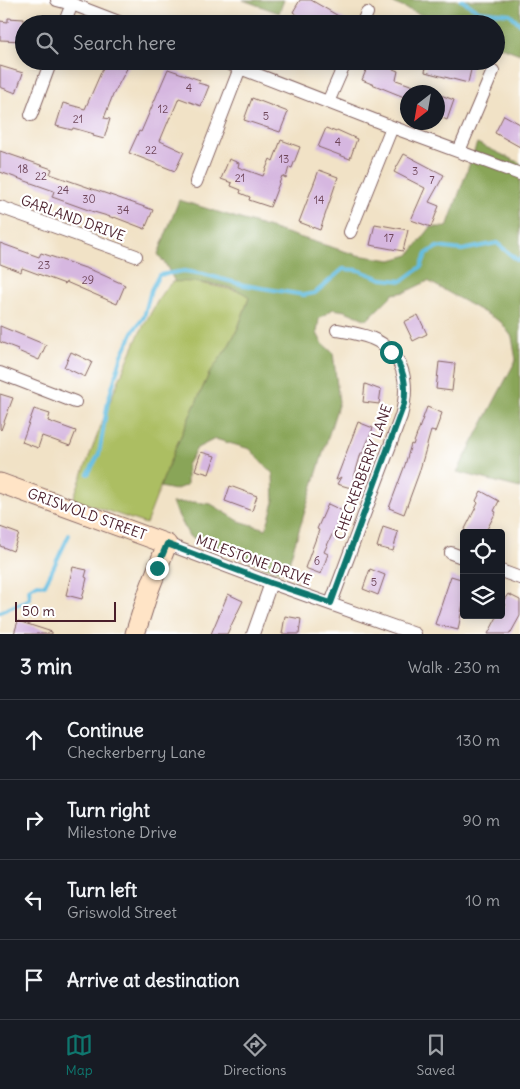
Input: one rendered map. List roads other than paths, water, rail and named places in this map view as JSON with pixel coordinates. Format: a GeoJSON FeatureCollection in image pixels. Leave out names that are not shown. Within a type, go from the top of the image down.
{"type":"FeatureCollection","features":[{"type":"Feature","properties":{"kind":"main road","name":"GRISWOLD STREET"},"geometry":{"type":"LineString","coordinates":[[0,483],[167,544]]}},
{"type":"Feature","properties":{"kind":"main road"},"geometry":{"type":"LineString","coordinates":[[135,634],[167,544]]}},
{"type":"Feature","properties":{"kind":"street"},"geometry":{"type":"LineString","coordinates":[[57,0],[72,4],[94,6],[109,15]]}},
{"type":"Feature","properties":{"kind":"street"},"geometry":{"type":"LineString","coordinates":[[68,15],[72,4]]}},
{"type":"Feature","properties":{"kind":"street"},"geometry":{"type":"LineString","coordinates":[[32,115],[48,70]]}},
{"type":"Feature","properties":{"kind":"street"},"geometry":{"type":"LineString","coordinates":[[196,182],[239,70]]}},
{"type":"Feature","properties":{"kind":"street"},"geometry":{"type":"LineString","coordinates":[[245,70],[520,174]]}},
{"type":"Feature","properties":{"kind":"street"},"geometry":{"type":"LineString","coordinates":[[328,102],[342,70]]}},
{"type":"Feature","properties":{"kind":"street"},"geometry":{"type":"LineString","coordinates":[[458,152],[493,70]]}},
{"type":"Feature","properties":{"kind":"street"},"geometry":{"type":"LineString","coordinates":[[350,232],[392,127]]}},
{"type":"Feature","properties":{"kind":"street","name":"GARLAND DRIVE"},"geometry":{"type":"LineString","coordinates":[[0,207],[136,256]]}},
{"type":"Feature","properties":{"kind":"street","name":"CHECKERBERRY LANE"},"geometry":{"type":"LineString","coordinates":[[331,603],[401,416],[406,392],[403,371],[391,352],[372,338],[337,330]]}},
{"type":"Feature","properties":{"kind":"street"},"geometry":{"type":"LineString","coordinates":[[0,373],[76,402]]}},
{"type":"Feature","properties":{"kind":"street","name":"MILESTONE DRIVE"},"geometry":{"type":"LineString","coordinates":[[167,544],[409,633]]}},
{"type":"Feature","properties":{"kind":"street"},"geometry":{"type":"LineString","coordinates":[[451,553],[460,556]]}},
{"type":"Feature","properties":{"kind":"street"},"geometry":{"type":"LineString","coordinates":[[505,572],[520,578]]}},
{"type":"Feature","properties":{"kind":"street"},"geometry":{"type":"LineString","coordinates":[[253,634],[271,583]]}},
{"type":"Feature","properties":{"kind":"waterway"},"geometry":{"type":"LineString","coordinates":[[461,0],[479,11],[510,14],[520,24]]}},
{"type":"Feature","properties":{"kind":"waterway"},"geometry":{"type":"LineString","coordinates":[[88,474],[99,454],[108,401],[122,355],[134,330],[144,317],[151,290],[159,275],[184,271],[244,285],[304,295],[315,293],[343,269],[358,270],[382,279],[402,281],[421,267],[426,254],[437,247],[462,250],[497,243],[517,260],[520,259]]}},
{"type":"Feature","properties":{"kind":"waterway"},"geometry":{"type":"LineString","coordinates":[[0,612],[30,599],[29,589],[37,584],[45,585],[69,535]]}}]}
